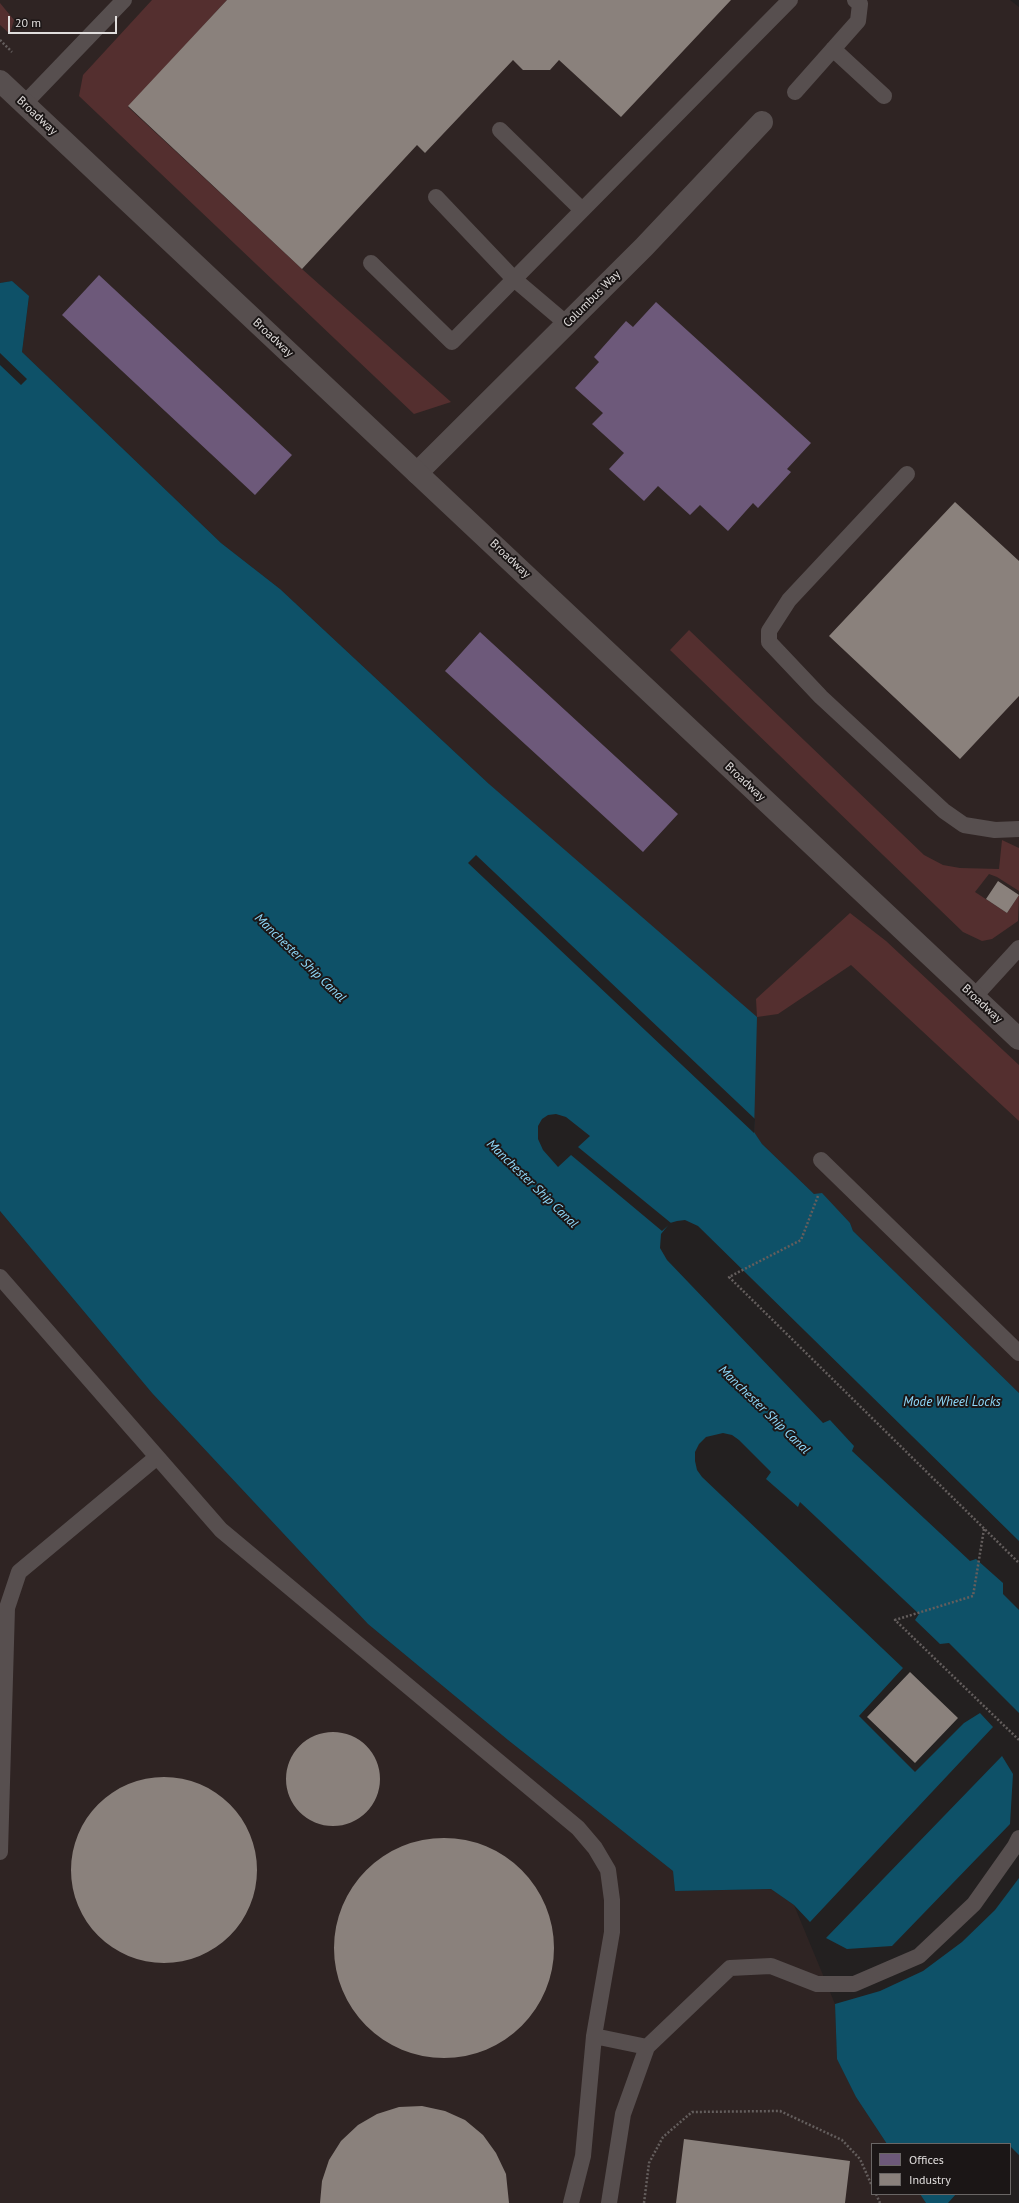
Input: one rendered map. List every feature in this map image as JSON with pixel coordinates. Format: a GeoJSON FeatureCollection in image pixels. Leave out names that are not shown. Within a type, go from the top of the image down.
{"type":"FeatureCollection","features":[{"type":"Feature","properties":{"kind":"street","name":"Broadway"},"geometry":{"type":"LineString","coordinates":[[0,81],[1019,1039]]}},
{"type":"Feature","properties":{"kind":"street","name":"Columbus Way"},"geometry":{"type":"LineString","coordinates":[[417,473],[567,324],[762,122]]}},
{"type":"Feature","properties":{"kind":"lane"},"geometry":{"type":"LineString","coordinates":[[24,104],[124,0]]}},
{"type":"Feature","properties":{"kind":"lane"},"geometry":{"type":"LineString","coordinates":[[371,263],[452,342],[790,0]]}},
{"type":"Feature","properties":{"kind":"lane"},"geometry":{"type":"LineString","coordinates":[[795,92],[858,21],[860,4],[855,0]]}},
{"type":"Feature","properties":{"kind":"lane"},"geometry":{"type":"LineString","coordinates":[[833,49],[884,96]]}},
{"type":"Feature","properties":{"kind":"lane"},"geometry":{"type":"LineString","coordinates":[[500,130],[582,210]]}},
{"type":"Feature","properties":{"kind":"lane"},"geometry":{"type":"LineString","coordinates":[[436,197],[514,279],[567,324]]}},
{"type":"Feature","properties":{"kind":"lane"},"geometry":{"type":"LineString","coordinates":[[907,474],[790,600],[769,631],[769,642],[821,697],[944,811],[964,825],[995,830],[1019,829]]}},
{"type":"Feature","properties":{"kind":"lane"},"geometry":{"type":"LineString","coordinates":[[974,997],[1019,948]]}},
{"type":"Feature","properties":{"kind":"lane"},"geometry":{"type":"LineString","coordinates":[[824,1164],[1019,1353]]}},
{"type":"Feature","properties":{"kind":"lane"},"geometry":{"type":"LineString","coordinates":[[0,1277],[221,1530],[578,1828],[595,1848],[608,1870],[612,1900],[612,1932],[594,2036],[583,2156],[571,2203]]}},
{"type":"Feature","properties":{"kind":"lane"},"geometry":{"type":"LineString","coordinates":[[0,1852],[7,1608],[19,1572],[157,1457]]}},
{"type":"Feature","properties":{"kind":"lane"},"geometry":{"type":"LineString","coordinates":[[609,2203],[623,2114],[647,2047],[730,1968],[771,1966],[817,1984],[854,1984],[919,1956],[974,1904],[1015,1846],[1019,1838]]}},
{"type":"Feature","properties":{"kind":"lane"},"geometry":{"type":"LineString","coordinates":[[594,2036],[647,2047]]}},
{"type":"Feature","properties":{"kind":"path"},"geometry":{"type":"LineString","coordinates":[[824,1164],[802,1240],[729,1277],[1019,1563]]}},
{"type":"Feature","properties":{"kind":"path"},"geometry":{"type":"LineString","coordinates":[[984,1528],[973,1596],[895,1620],[1019,1740]]}},
{"type":"Feature","properties":{"kind":"path"},"geometry":{"type":"LineString","coordinates":[[644,2203],[649,2163],[663,2138],[692,2112],[780,2111],[842,2140],[860,2159],[871,2184]]}},
{"type":"Feature","properties":{"kind":"shaded area"},"geometry":{"type":"Polygon","coordinates":[[[0,0],[1010,0],[1019,7],[1019,1393],[853,1231],[850,1223],[814,1194],[762,1144],[489,784],[280,589],[221,543],[22,352],[29,297],[12,281],[0,283],[0,0]]]}},
{"type":"Feature","properties":{"kind":"shaded area"},"geometry":{"type":"Polygon","coordinates":[[[152,0],[227,0],[128,107],[302,269],[451,402],[414,414],[79,96],[83,75],[152,0]]]}},
{"type":"Feature","properties":{"kind":"shaded area"},"geometry":{"type":"Polygon","coordinates":[[[0,3],[14,20],[10,34],[0,25],[0,3]]]}},
{"type":"Feature","properties":{"kind":"shaded area"},"geometry":{"type":"Polygon","coordinates":[[[689,630],[924,855],[943,865],[960,868],[999,869],[1002,840],[1019,848],[1019,891],[997,877],[989,874],[975,892],[1007,913],[1019,895],[1018,921],[992,939],[982,941],[963,932],[670,650],[689,630]]]}},
{"type":"Feature","properties":{"kind":"shaded area"},"geometry":{"type":"Polygon","coordinates":[[[850,913],[886,941],[1019,1065],[1019,1121],[851,965],[778,1014],[757,1017],[756,999],[850,913]]]}},
{"type":"Feature","properties":{"kind":"shaded area"},"geometry":{"type":"Polygon","coordinates":[[[0,1211],[152,1393],[368,1624],[508,1740],[673,1871],[675,1891],[771,1889],[794,1905],[835,2004],[837,2059],[856,2097],[886,2143],[871,2143],[871,2195],[921,2195],[926,2203],[0,2203],[0,1211]]]}},
{"type":"Feature","properties":{"kind":"water"},"geometry":{"type":"Polygon","coordinates":[[[12,281],[29,296],[22,352],[221,543],[280,589],[489,784],[757,1017],[754,1132],[762,1144],[814,1194],[822,1193],[850,1223],[853,1231],[1019,1393],[1019,1541],[698,1226],[685,1220],[677,1221],[670,1223],[661,1234],[660,1248],[667,1260],[823,1423],[830,1420],[854,1446],[852,1451],[970,1561],[976,1559],[1003,1583],[1003,1594],[1019,1610],[1019,1713],[949,1643],[940,1644],[915,1620],[919,1614],[800,1502],[798,1507],[766,1479],[771,1472],[739,1440],[732,1435],[723,1433],[706,1437],[699,1444],[695,1452],[695,1461],[697,1470],[702,1477],[903,1668],[859,1716],[915,1772],[964,1723],[980,1713],[993,1727],[810,1922],[794,1905],[771,1889],[675,1891],[673,1871],[508,1740],[368,1624],[152,1393],[0,1211],[0,283],[12,281]]]}},
{"type":"Feature","properties":{"kind":"water"},"geometry":{"type":"Polygon","coordinates":[[[1002,1756],[1013,1774],[1010,1824],[892,1946],[847,1949],[826,1938],[1002,1756]]]}},
{"type":"Feature","properties":{"kind":"water"},"geometry":{"type":"Polygon","coordinates":[[[1019,1878],[1019,2203],[926,2203],[921,2195],[1011,2195],[1011,2143],[886,2143],[856,2097],[837,2059],[835,2004],[880,1991],[923,1971],[962,1942],[995,1910],[1019,1878]]]}},
{"type":"Feature","properties":{"kind":"pier"},"geometry":{"type":"Polygon","coordinates":[[[0,353],[27,379],[21,385],[0,365],[0,353]]]}},
{"type":"Feature","properties":{"kind":"pier"},"geometry":{"type":"Polygon","coordinates":[[[476,855],[755,1119],[754,1133],[468,863],[476,855]]]}},
{"type":"Feature","properties":{"kind":"pier"},"geometry":{"type":"Polygon","coordinates":[[[556,1114],[566,1117],[590,1136],[578,1147],[671,1223],[662,1231],[571,1155],[558,1167],[543,1150],[538,1139],[538,1126],[542,1119],[548,1115],[556,1114]]]}},
{"type":"Feature","properties":{"kind":"pier"},"geometry":{"type":"Polygon","coordinates":[[[1011,2147],[1019,2155],[1019,2203],[948,2203],[955,2195],[1011,2195],[1011,2147]]]}},
{"type":"Feature","properties":{"kind":"building: Offices"},"geometry":{"type":"Polygon","coordinates":[[[99,275],[292,455],[255,495],[62,315],[99,275]]]}},
{"type":"Feature","properties":{"kind":"building: Offices"},"geometry":{"type":"Polygon","coordinates":[[[656,302],[811,443],[787,469],[791,472],[758,508],[753,503],[728,531],[700,505],[690,515],[658,486],[644,501],[609,469],[624,453],[592,424],[603,413],[575,388],[599,362],[594,357],[626,321],[633,327],[656,302]]]}},
{"type":"Feature","properties":{"kind":"building: Offices"},"geometry":{"type":"Polygon","coordinates":[[[480,632],[678,814],[643,852],[445,671],[480,632]]]}},
{"type":"Feature","properties":{"kind":"building: Industry"},"geometry":{"type":"Polygon","coordinates":[[[227,0],[731,0],[621,117],[559,60],[550,70],[523,70],[513,60],[425,153],[417,145],[302,269],[128,106],[227,0]]]}},
{"type":"Feature","properties":{"kind":"building: Industry"},"geometry":{"type":"Polygon","coordinates":[[[955,502],[1019,561],[1019,696],[960,759],[829,636],[955,502]]]}},
{"type":"Feature","properties":{"kind":"building: Industry"},"geometry":{"type":"Polygon","coordinates":[[[998,881],[1019,895],[1007,913],[986,899],[998,881]]]}},
{"type":"Feature","properties":{"kind":"building: Industry"},"geometry":{"type":"Polygon","coordinates":[[[910,1672],[958,1718],[915,1763],[867,1717],[910,1672]]]}},
{"type":"Feature","properties":{"kind":"building: Industry"},"geometry":{"type":"Polygon","coordinates":[[[324,1732],[342,1732],[351,1735],[367,1745],[377,1761],[380,1770],[380,1788],[377,1797],[367,1813],[351,1823],[342,1826],[324,1826],[315,1823],[299,1813],[289,1797],[286,1788],[286,1770],[289,1761],[299,1745],[315,1735],[324,1732]]]}},
{"type":"Feature","properties":{"kind":"building: Industry"},"geometry":{"type":"Polygon","coordinates":[[[164,1777],[191,1781],[208,1788],[223,1798],[236,1811],[246,1826],[253,1843],[257,1870],[253,1897],[246,1914],[236,1929],[223,1942],[208,1952],[191,1959],[164,1963],[137,1959],[120,1952],[105,1942],[92,1929],[82,1914],[75,1897],[71,1870],[75,1843],[82,1826],[92,1811],[105,1798],[120,1788],[137,1781],[164,1777]]]}},
{"type":"Feature","properties":{"kind":"building: Industry"},"geometry":{"type":"Polygon","coordinates":[[[444,1838],[465,1840],[486,1846],[514,1863],[522,1870],[541,1896],[546,1906],[552,1927],[554,1948],[552,1969],[546,1990],[529,2018],[522,2026],[496,2045],[486,2050],[465,2056],[444,2058],[423,2056],[402,2050],[374,2033],[366,2026],[347,2000],[342,1990],[336,1969],[334,1948],[336,1927],[342,1906],[359,1878],[366,1870],[392,1851],[402,1846],[423,1840],[444,1838]]]}},
{"type":"Feature","properties":{"kind":"building: Industry"},"geometry":{"type":"Polygon","coordinates":[[[422,2106],[445,2111],[465,2120],[483,2135],[496,2153],[506,2174],[509,2203],[320,2203],[322,2181],[329,2160],[341,2141],[358,2125],[377,2114],[399,2107],[422,2106]]]}},
{"type":"Feature","properties":{"kind":"building: Industry"},"geometry":{"type":"Polygon","coordinates":[[[684,2139],[850,2161],[845,2203],[676,2203],[684,2139]]]}},
{"type":"Feature","properties":{"kind":"water label","name":"Manchester Ship Canal"},"geometry":{"type":"Point","coordinates":[300,958]}},
{"type":"Feature","properties":{"kind":"water label","name":"Manchester Ship Canal"},"geometry":{"type":"Point","coordinates":[532,1184]}},
{"type":"Feature","properties":{"kind":"water label","name":"Mode Wheel Locks"},"geometry":{"type":"Point","coordinates":[952,1402]}},
{"type":"Feature","properties":{"kind":"water label","name":"Manchester Ship Canal"},"geometry":{"type":"Point","coordinates":[764,1410]}}]}
